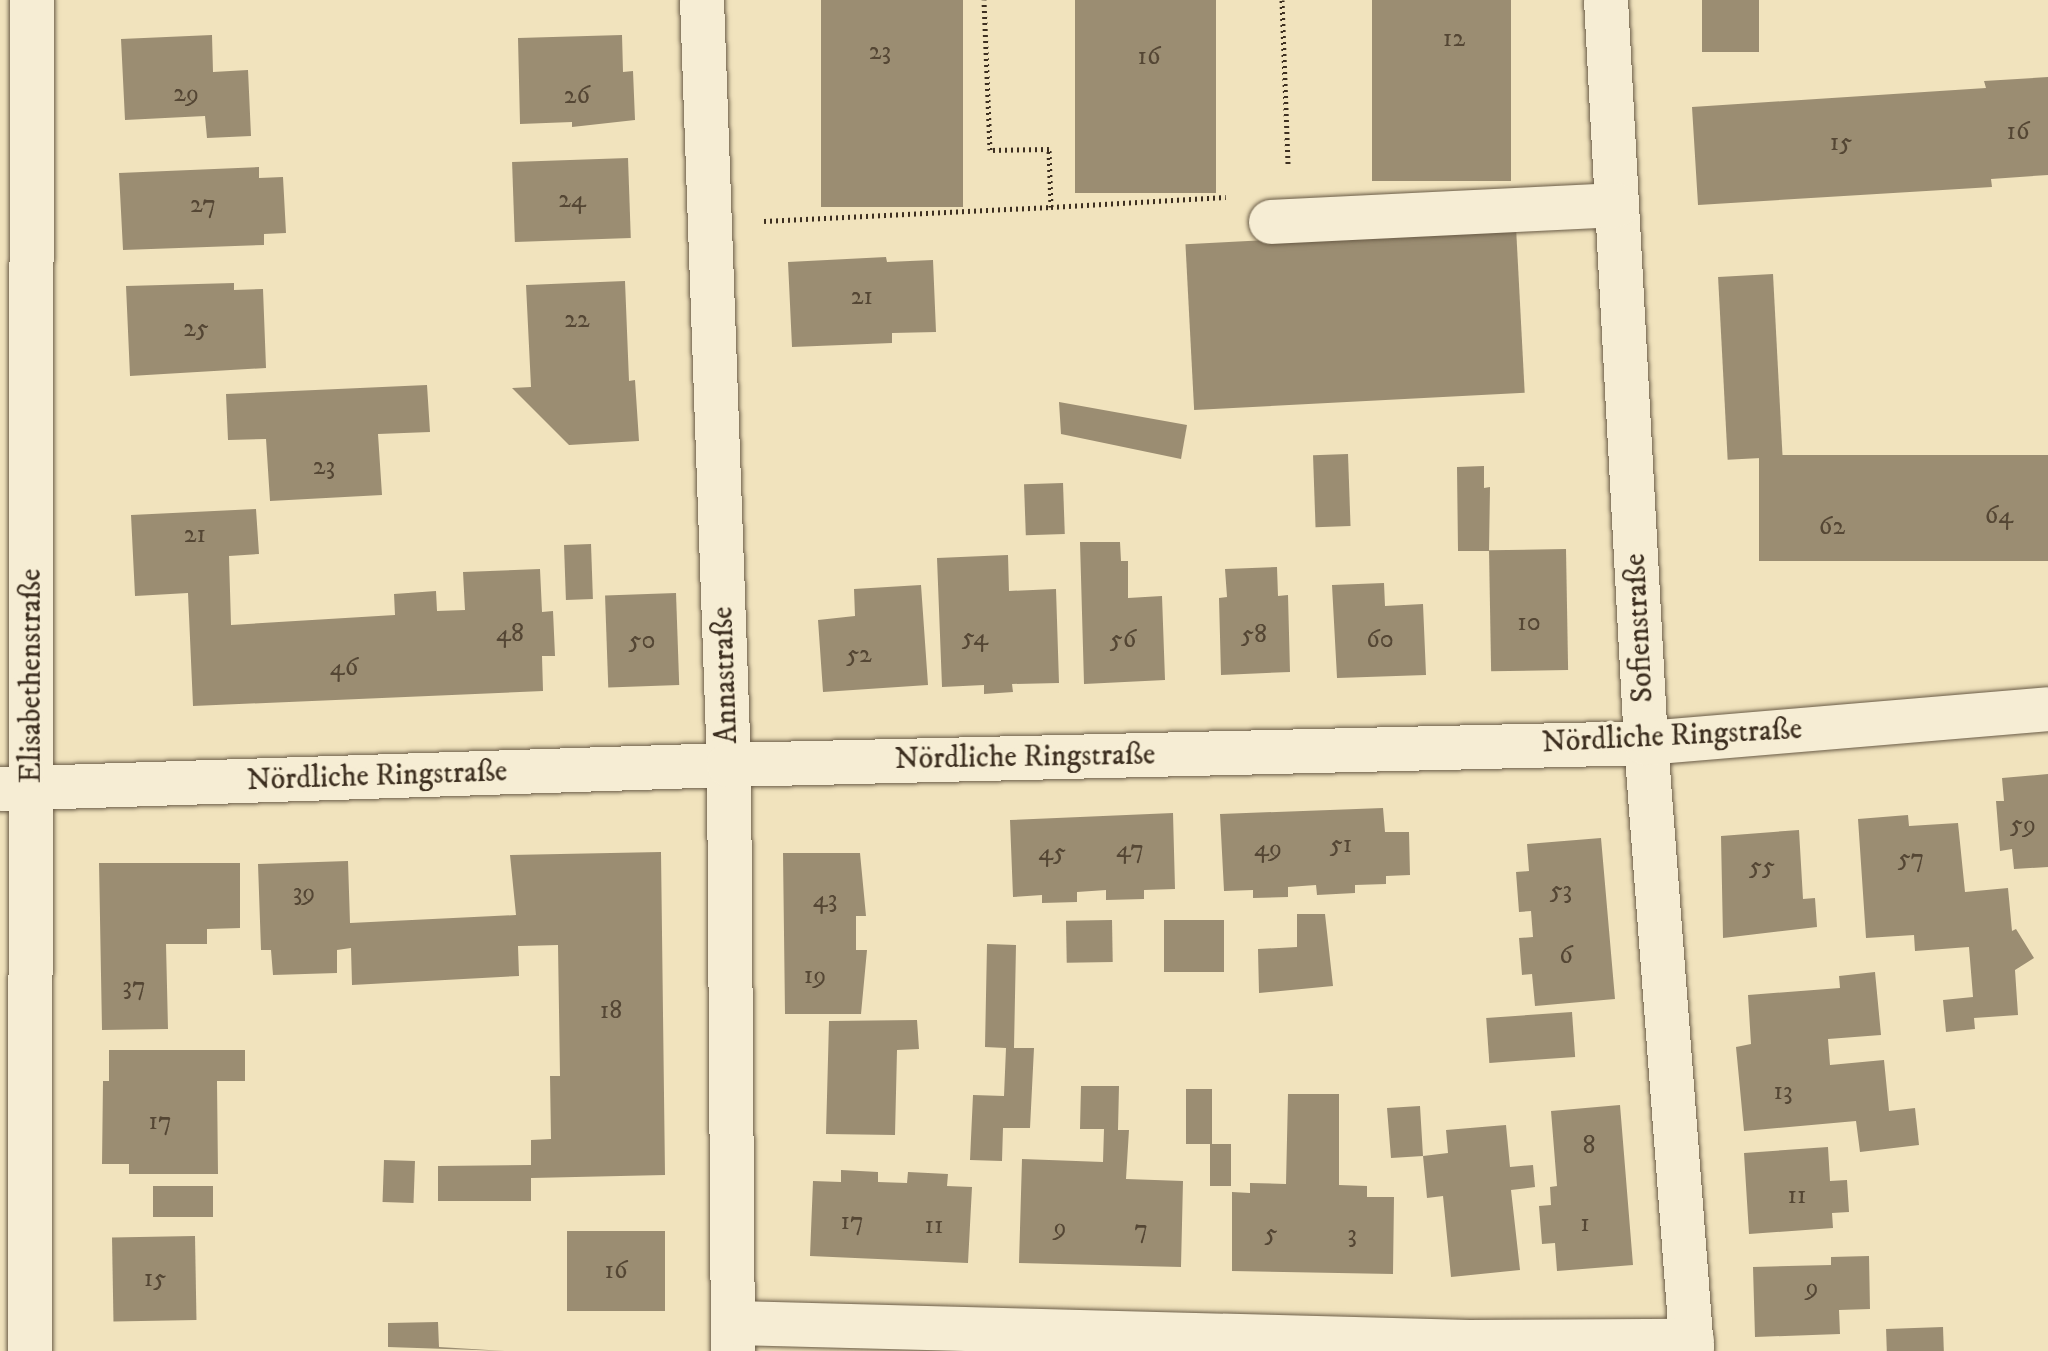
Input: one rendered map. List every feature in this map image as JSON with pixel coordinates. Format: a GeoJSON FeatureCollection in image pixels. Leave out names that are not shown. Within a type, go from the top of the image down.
{"type":"FeatureCollection","features":[{"type":"Feature","properties":{"kind":"street","name":"Elisabethenstraße"},"geometry":{"type":"LineString","coordinates":[[30,1351],[16,789],[32,0]]}},
{"type":"Feature","properties":{"kind":"street","name":"Annastraße"},"geometry":{"type":"LineString","coordinates":[[702,0],[729,765],[734,1337]]}},
{"type":"Feature","properties":{"kind":"street","name":"Sofienstraße"},"geometry":{"type":"LineString","coordinates":[[1606,0],[1646,743],[1692,1346]]}},
{"type":"Feature","properties":{"kind":"street"},"geometry":{"type":"LineString","coordinates":[[1271,222],[1617,205]]}},
{"type":"Feature","properties":{"kind":"street","name":"Nördliche Ringstraße"},"geometry":{"type":"LineString","coordinates":[[16,789],[729,765],[1646,743],[2048,709]]}},
{"type":"Feature","properties":{"kind":"street"},"geometry":{"type":"LineString","coordinates":[[734,1337],[1692,1346]]}},
{"type":"Feature","properties":{"kind":"path"},"geometry":{"type":"LineString","coordinates":[[710,224],[1051,207],[1049,149],[990,150],[984,0]]}},
{"type":"Feature","properties":{"kind":"path"},"geometry":{"type":"LineString","coordinates":[[1282,0],[1288,179]]}},
{"type":"Feature","properties":{"kind":"building"},"geometry":{"type":"Polygon","coordinates":[[[821,0],[963,0],[963,207],[821,207],[821,0]]]}},
{"type":"Feature","properties":{"kind":"building"},"geometry":{"type":"Polygon","coordinates":[[[1075,0],[1216,0],[1216,193],[1075,193],[1075,0]]]}},
{"type":"Feature","properties":{"kind":"building"},"geometry":{"type":"Polygon","coordinates":[[[1372,0],[1511,0],[1511,181],[1372,181],[1372,0]]]}},
{"type":"Feature","properties":{"kind":"building"},"geometry":{"type":"Polygon","coordinates":[[[1702,0],[1759,0],[1759,52],[1702,52],[1702,0]]]}},
{"type":"Feature","properties":{"kind":"building"},"geometry":{"type":"Polygon","coordinates":[[[212,35],[213,72],[248,70],[251,136],[207,138],[205,116],[125,120],[121,39],[212,35]]]}},
{"type":"Feature","properties":{"kind":"building"},"geometry":{"type":"Polygon","coordinates":[[[622,35],[623,72],[633,71],[635,120],[572,127],[572,122],[520,124],[518,38],[622,35]]]}},
{"type":"Feature","properties":{"kind":"building"},"geometry":{"type":"Polygon","coordinates":[[[2048,77],[2048,175],[1991,179],[1992,187],[1698,205],[1692,107],[1986,88],[1984,81],[2048,77]]]}},
{"type":"Feature","properties":{"kind":"building"},"geometry":{"type":"Polygon","coordinates":[[[628,158],[631,238],[515,242],[512,162],[628,158]]]}},
{"type":"Feature","properties":{"kind":"building"},"geometry":{"type":"Polygon","coordinates":[[[259,167],[259,178],[283,177],[286,233],[264,234],[264,245],[123,250],[119,173],[259,167]]]}},
{"type":"Feature","properties":{"kind":"building"},"geometry":{"type":"Polygon","coordinates":[[[1516,227],[1525,393],[1194,410],[1185,244],[1516,227]]]}},
{"type":"Feature","properties":{"kind":"building"},"geometry":{"type":"Polygon","coordinates":[[[886,257],[887,262],[933,260],[936,332],[892,333],[892,343],[792,347],[788,262],[886,257]]]}},
{"type":"Feature","properties":{"kind":"building"},"geometry":{"type":"Polygon","coordinates":[[[1773,274],[1783,457],[1728,460],[1718,277],[1773,274]]]}},
{"type":"Feature","properties":{"kind":"building"},"geometry":{"type":"Polygon","coordinates":[[[625,281],[629,381],[635,380],[639,441],[569,445],[512,388],[531,387],[526,285],[625,281]]]}},
{"type":"Feature","properties":{"kind":"building"},"geometry":{"type":"Polygon","coordinates":[[[234,283],[234,290],[263,289],[266,368],[130,376],[126,286],[234,283]]]}},
{"type":"Feature","properties":{"kind":"building"},"geometry":{"type":"Polygon","coordinates":[[[427,385],[430,432],[378,434],[382,495],[270,501],[266,439],[228,440],[226,394],[427,385]]]}},
{"type":"Feature","properties":{"kind":"building"},"geometry":{"type":"Polygon","coordinates":[[[1059,402],[1187,425],[1181,459],[1061,434],[1059,402]]]}},
{"type":"Feature","properties":{"kind":"building"},"geometry":{"type":"Polygon","coordinates":[[[1348,454],[1351,526],[1316,527],[1313,455],[1348,454]]]}},
{"type":"Feature","properties":{"kind":"building"},"geometry":{"type":"Polygon","coordinates":[[[1759,455],[2048,455],[2048,561],[1759,561],[1759,455]]]}},
{"type":"Feature","properties":{"kind":"building"},"geometry":{"type":"Polygon","coordinates":[[[1484,466],[1484,488],[1490,487],[1489,551],[1458,551],[1457,467],[1484,466]]]}},
{"type":"Feature","properties":{"kind":"building"},"geometry":{"type":"Polygon","coordinates":[[[1063,483],[1065,534],[1026,535],[1024,484],[1063,483]]]}},
{"type":"Feature","properties":{"kind":"building"},"geometry":{"type":"Polygon","coordinates":[[[256,509],[259,554],[229,556],[231,625],[395,615],[394,594],[436,591],[437,611],[465,610],[463,572],[540,569],[542,612],[553,611],[555,656],[542,656],[543,691],[193,706],[188,593],[135,596],[131,515],[256,509]]]}},
{"type":"Feature","properties":{"kind":"building"},"geometry":{"type":"Polygon","coordinates":[[[1080,542],[1120,542],[1121,561],[1128,561],[1128,598],[1162,596],[1165,680],[1084,684],[1080,542]]]}},
{"type":"Feature","properties":{"kind":"building"},"geometry":{"type":"Polygon","coordinates":[[[591,544],[593,599],[566,600],[564,545],[591,544]]]}},
{"type":"Feature","properties":{"kind":"building"},"geometry":{"type":"Polygon","coordinates":[[[1566,549],[1568,670],[1491,671],[1489,550],[1566,549]]]}},
{"type":"Feature","properties":{"kind":"building"},"geometry":{"type":"Polygon","coordinates":[[[1008,555],[1009,591],[1056,589],[1059,683],[1012,684],[1013,692],[984,694],[984,685],[942,687],[937,558],[1008,555]]]}},
{"type":"Feature","properties":{"kind":"building"},"geometry":{"type":"Polygon","coordinates":[[[1277,567],[1278,596],[1288,595],[1290,672],[1221,675],[1219,598],[1227,597],[1225,569],[1277,567]]]}},
{"type":"Feature","properties":{"kind":"building"},"geometry":{"type":"Polygon","coordinates":[[[1384,583],[1385,606],[1423,604],[1426,675],[1337,678],[1332,585],[1384,583]]]}},
{"type":"Feature","properties":{"kind":"building"},"geometry":{"type":"Polygon","coordinates":[[[921,585],[928,685],[823,692],[818,620],[855,616],[854,589],[921,585]]]}},
{"type":"Feature","properties":{"kind":"building"},"geometry":{"type":"Polygon","coordinates":[[[676,593],[679,685],[608,687],[605,595],[676,593]]]}},
{"type":"Feature","properties":{"kind":"building"},"geometry":{"type":"Polygon","coordinates":[[[2048,774],[2048,867],[2014,869],[2012,849],[2000,851],[1996,801],[2004,801],[2002,778],[2048,774]]]}},
{"type":"Feature","properties":{"kind":"building"},"geometry":{"type":"Polygon","coordinates":[[[1383,808],[1385,832],[1409,832],[1410,875],[1386,876],[1386,884],[1355,885],[1355,893],[1317,895],[1316,885],[1288,887],[1288,897],[1253,898],[1253,890],[1224,891],[1220,814],[1383,808]]]}},
{"type":"Feature","properties":{"kind":"building"},"geometry":{"type":"Polygon","coordinates":[[[1173,813],[1175,889],[1144,890],[1144,899],[1106,900],[1106,890],[1077,892],[1077,902],[1042,903],[1042,895],[1013,897],[1010,820],[1173,813]]]}},
{"type":"Feature","properties":{"kind":"building"},"geometry":{"type":"Polygon","coordinates":[[[1908,815],[1909,826],[1958,823],[1965,892],[2008,888],[2012,931],[2016,929],[2034,958],[2015,970],[2018,1015],[1974,1018],[1975,1029],[1946,1032],[1943,1000],[1973,997],[1969,947],[1915,951],[1914,935],[1866,938],[1858,819],[1908,815]]]}},
{"type":"Feature","properties":{"kind":"building"},"geometry":{"type":"Polygon","coordinates":[[[1799,830],[1803,899],[1815,898],[1817,927],[1723,938],[1721,836],[1799,830]]]}},
{"type":"Feature","properties":{"kind":"building"},"geometry":{"type":"Polygon","coordinates":[[[1601,838],[1615,999],[1535,1006],[1532,974],[1522,975],[1519,938],[1533,937],[1531,911],[1519,912],[1516,872],[1529,871],[1527,844],[1601,838]]]}},
{"type":"Feature","properties":{"kind":"building"},"geometry":{"type":"Polygon","coordinates":[[[661,852],[665,1175],[531,1178],[531,1201],[438,1201],[438,1166],[531,1165],[531,1140],[551,1139],[550,1076],[560,1076],[558,945],[518,946],[519,976],[352,985],[351,948],[337,950],[337,973],[273,975],[271,950],[261,950],[258,864],[348,861],[350,923],[516,915],[510,855],[661,852]]]}},
{"type":"Feature","properties":{"kind":"building"},"geometry":{"type":"Polygon","coordinates":[[[783,853],[860,853],[866,916],[856,916],[856,950],[867,950],[861,1014],[785,1014],[783,853]]]}},
{"type":"Feature","properties":{"kind":"building"},"geometry":{"type":"Polygon","coordinates":[[[99,863],[240,863],[240,928],[207,929],[207,944],[166,944],[168,1029],[102,1030],[99,863]]]}},
{"type":"Feature","properties":{"kind":"building"},"geometry":{"type":"Polygon","coordinates":[[[1297,914],[1325,914],[1333,986],[1259,993],[1258,949],[1297,947],[1297,914]]]}},
{"type":"Feature","properties":{"kind":"building"},"geometry":{"type":"Polygon","coordinates":[[[1112,920],[1113,962],[1067,963],[1066,921],[1112,920]]]}},
{"type":"Feature","properties":{"kind":"building"},"geometry":{"type":"Polygon","coordinates":[[[1164,920],[1224,920],[1224,972],[1164,972],[1164,920]]]}},
{"type":"Feature","properties":{"kind":"building"},"geometry":{"type":"Polygon","coordinates":[[[987,944],[1016,945],[1014,1048],[1034,1048],[1030,1128],[1003,1128],[1002,1161],[970,1160],[973,1095],[1004,1096],[1006,1048],[985,1047],[987,944]]]}},
{"type":"Feature","properties":{"kind":"building"},"geometry":{"type":"Polygon","coordinates":[[[1875,972],[1881,1035],[1828,1039],[1830,1065],[1884,1060],[1889,1111],[1915,1108],[1919,1145],[1860,1152],[1856,1121],[1744,1131],[1736,1047],[1751,1044],[1748,995],[1840,988],[1839,976],[1875,972]]]}},
{"type":"Feature","properties":{"kind":"building"},"geometry":{"type":"Polygon","coordinates":[[[1572,1012],[1575,1057],[1489,1063],[1486,1018],[1572,1012]]]}},
{"type":"Feature","properties":{"kind":"building"},"geometry":{"type":"Polygon","coordinates":[[[917,1020],[919,1049],[897,1050],[895,1135],[826,1134],[829,1021],[917,1020]]]}},
{"type":"Feature","properties":{"kind":"building"},"geometry":{"type":"Polygon","coordinates":[[[109,1050],[245,1050],[245,1081],[217,1081],[218,1174],[129,1174],[129,1164],[102,1164],[103,1081],[109,1081],[109,1050]]]}},
{"type":"Feature","properties":{"kind":"building"},"geometry":{"type":"Polygon","coordinates":[[[1081,1086],[1119,1086],[1118,1130],[1129,1130],[1126,1179],[1183,1181],[1181,1267],[1019,1263],[1022,1159],[1103,1162],[1104,1129],[1080,1129],[1081,1086]]]}},
{"type":"Feature","properties":{"kind":"building"},"geometry":{"type":"Polygon","coordinates":[[[1186,1089],[1212,1089],[1212,1144],[1186,1144],[1186,1089]]]}},
{"type":"Feature","properties":{"kind":"building"},"geometry":{"type":"Polygon","coordinates":[[[1288,1094],[1339,1094],[1339,1185],[1367,1186],[1367,1197],[1394,1197],[1393,1274],[1232,1271],[1232,1192],[1250,1193],[1250,1183],[1286,1184],[1288,1094]]]}},
{"type":"Feature","properties":{"kind":"building"},"geometry":{"type":"Polygon","coordinates":[[[1620,1105],[1633,1265],[1557,1271],[1555,1243],[1542,1244],[1539,1206],[1551,1205],[1550,1187],[1557,1186],[1551,1111],[1620,1105]]]}},
{"type":"Feature","properties":{"kind":"building"},"geometry":{"type":"Polygon","coordinates":[[[1420,1106],[1423,1156],[1391,1158],[1387,1108],[1420,1106]]]}},
{"type":"Feature","properties":{"kind":"building"},"geometry":{"type":"Polygon","coordinates":[[[1506,1125],[1510,1167],[1533,1165],[1535,1187],[1511,1190],[1520,1270],[1451,1277],[1443,1196],[1427,1198],[1423,1156],[1448,1153],[1446,1130],[1506,1125]]]}},
{"type":"Feature","properties":{"kind":"building"},"geometry":{"type":"Polygon","coordinates":[[[1210,1144],[1231,1144],[1231,1186],[1210,1186],[1210,1144]]]}},
{"type":"Feature","properties":{"kind":"building"},"geometry":{"type":"Polygon","coordinates":[[[1828,1147],[1830,1181],[1847,1180],[1849,1212],[1832,1213],[1833,1228],[1749,1234],[1744,1153],[1828,1147]]]}},
{"type":"Feature","properties":{"kind":"building"},"geometry":{"type":"Polygon","coordinates":[[[384,1160],[415,1161],[414,1203],[383,1202],[384,1160]]]}},
{"type":"Feature","properties":{"kind":"building"},"geometry":{"type":"Polygon","coordinates":[[[841,1170],[878,1172],[878,1182],[907,1183],[908,1172],[948,1174],[947,1186],[972,1187],[968,1263],[810,1256],[813,1181],[841,1182],[841,1170]]]}},
{"type":"Feature","properties":{"kind":"building"},"geometry":{"type":"Polygon","coordinates":[[[153,1186],[213,1186],[213,1217],[153,1217],[153,1186]]]}},
{"type":"Feature","properties":{"kind":"building"},"geometry":{"type":"Polygon","coordinates":[[[567,1231],[665,1231],[665,1311],[567,1311],[567,1231]]]}},
{"type":"Feature","properties":{"kind":"building"},"geometry":{"type":"Polygon","coordinates":[[[195,1236],[196,1320],[113,1321],[112,1237],[195,1236]]]}},
{"type":"Feature","properties":{"kind":"building"},"geometry":{"type":"Polygon","coordinates":[[[1869,1256],[1870,1309],[1839,1310],[1840,1334],[1755,1337],[1753,1267],[1831,1265],[1831,1257],[1869,1256]]]}},
{"type":"Feature","properties":{"kind":"building"},"geometry":{"type":"Polygon","coordinates":[[[438,1322],[439,1347],[505,1351],[388,1347],[388,1323],[438,1322]]]}},
{"type":"Feature","properties":{"kind":"building"},"geometry":{"type":"Polygon","coordinates":[[[1943,1327],[1944,1351],[1887,1351],[1886,1329],[1943,1327]]]}}]}
